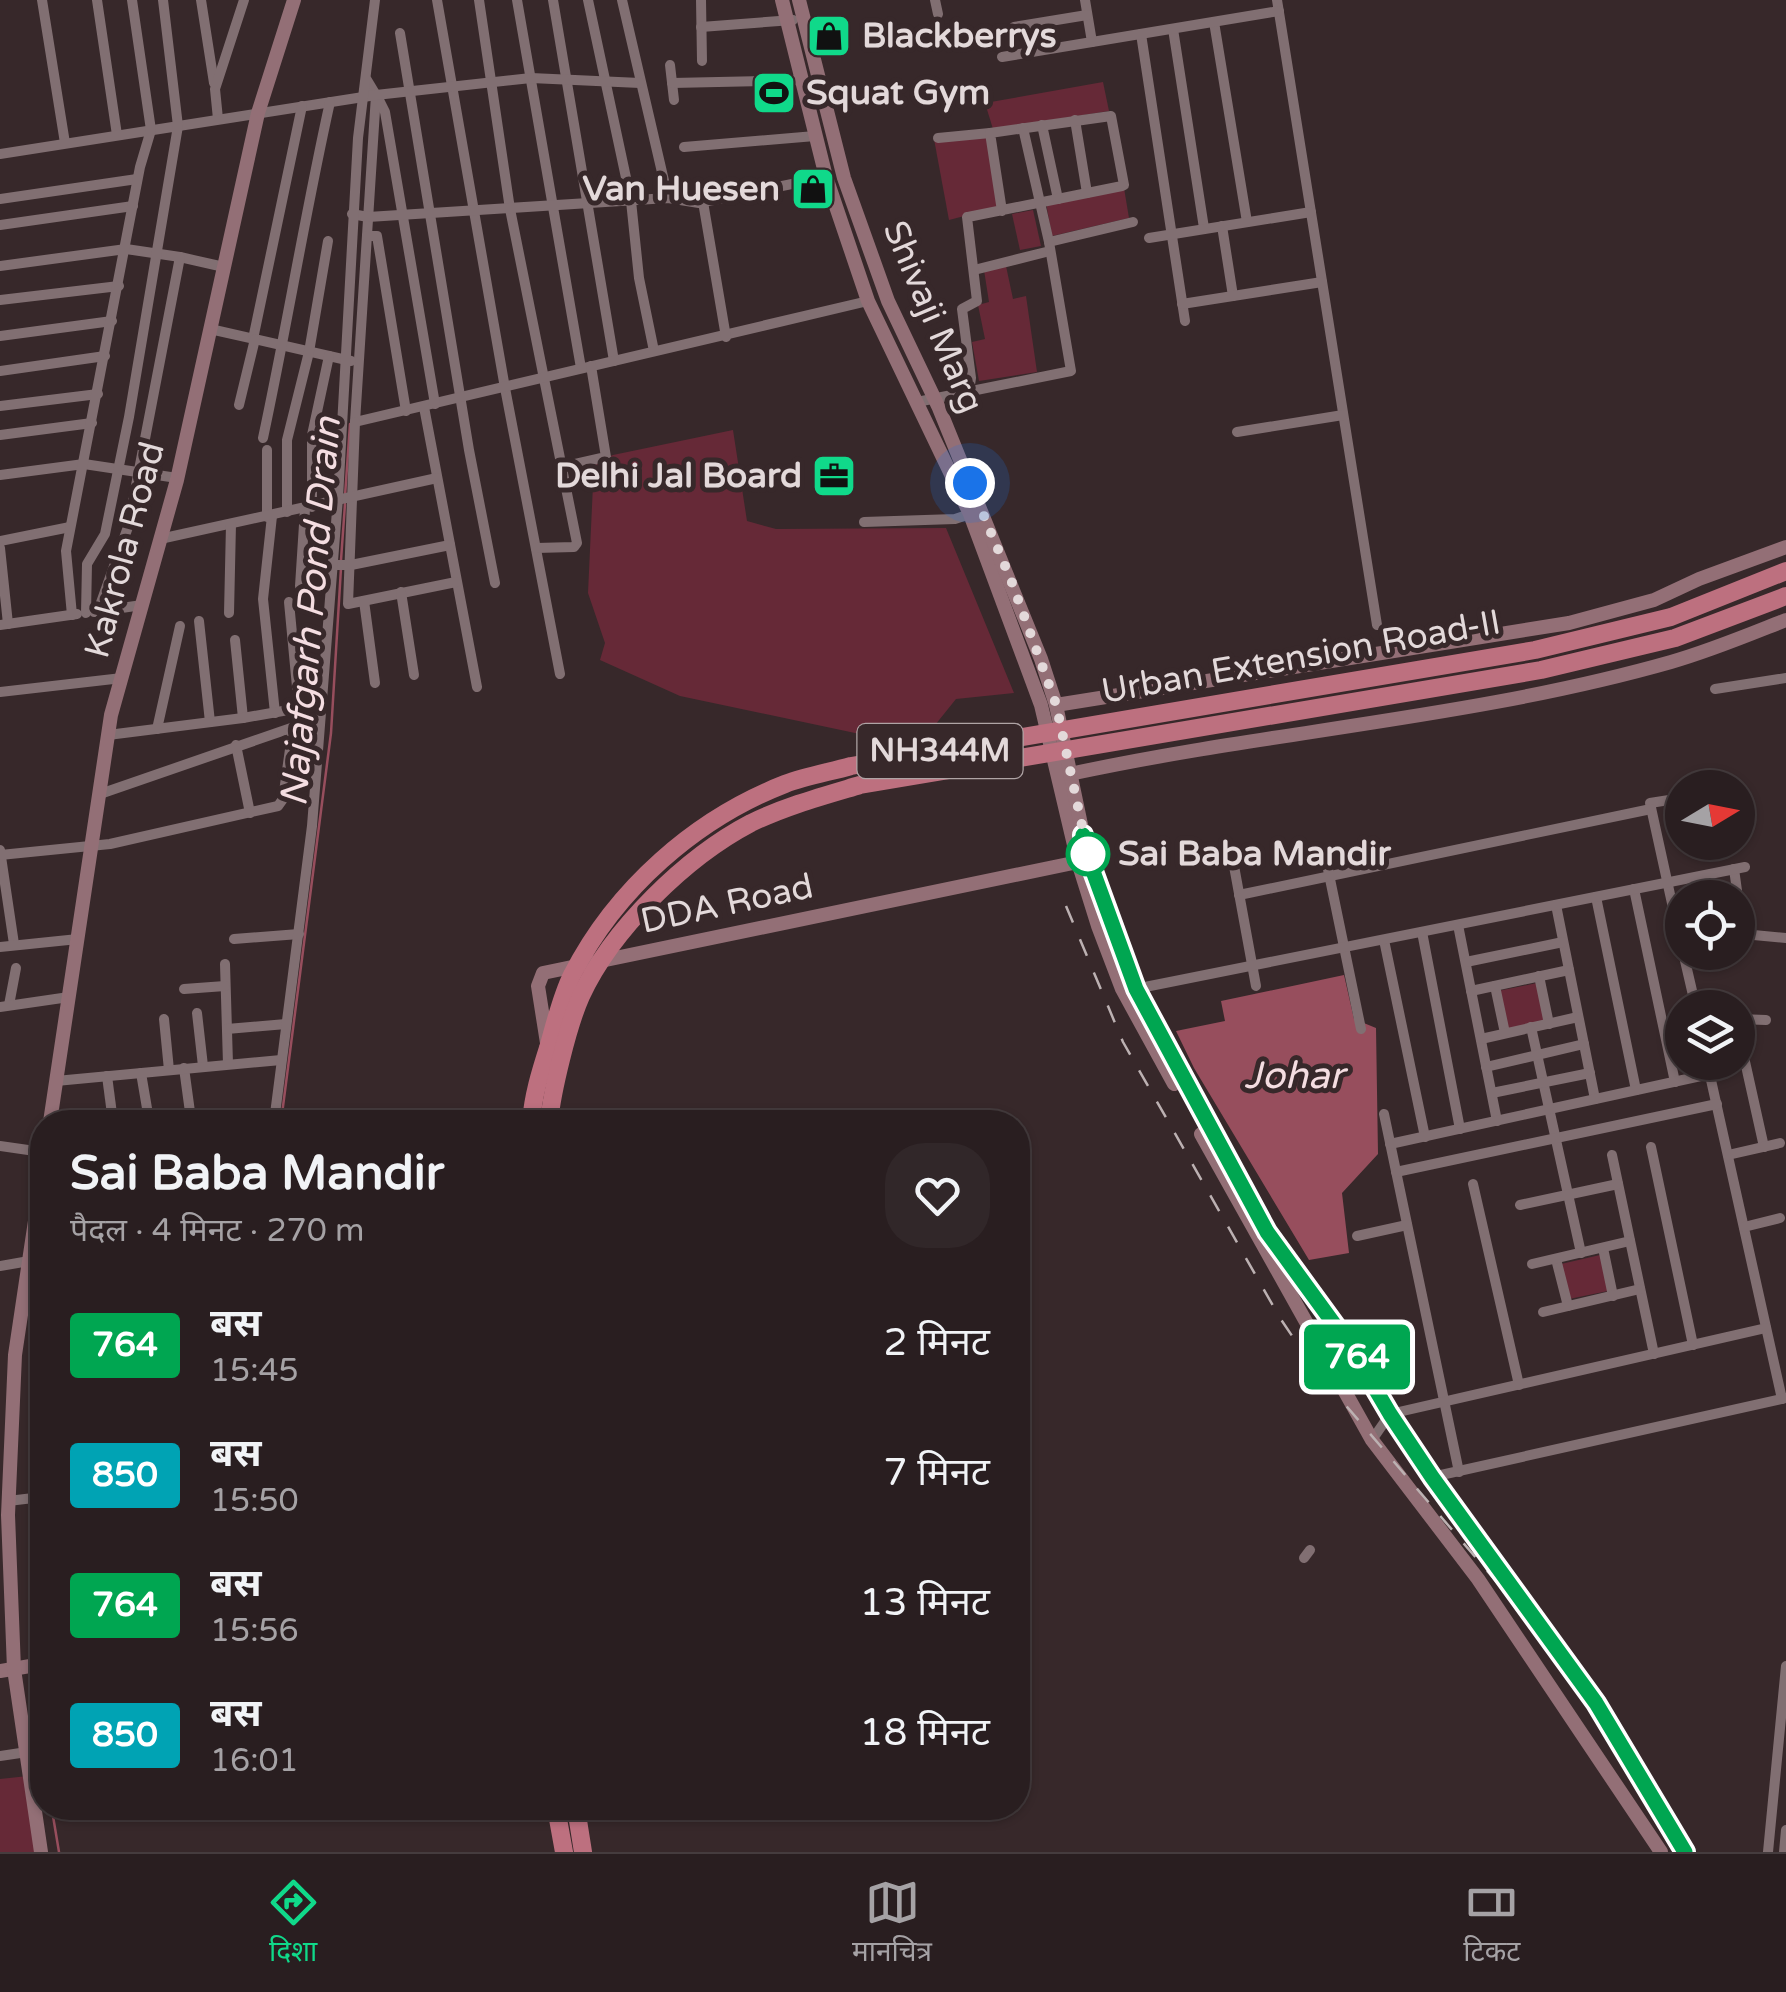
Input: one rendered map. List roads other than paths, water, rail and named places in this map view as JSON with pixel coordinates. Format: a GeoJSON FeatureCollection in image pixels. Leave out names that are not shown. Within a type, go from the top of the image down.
{"type":"FeatureCollection","features":[{"type":"Feature","properties":{"kind":"highway","name":"Urban Extension Road-II"},"geometry":{"type":"LineString","coordinates":[[532,1110],[571,977],[608,917],[642,877],[685,840],[784,784],[852,766],[1536,650],[1671,617],[1786,571]]}},
{"type":"Feature","properties":{"kind":"highway","name":"Urban Extension Road-II"},"geometry":{"type":"LineString","coordinates":[[551,1110],[579,999],[594,971],[632,920],[702,854],[750,824],[791,806],[860,785],[1541,670],[1675,638],[1786,596]]}},
{"type":"Feature","properties":{"kind":"highway"},"geometry":{"type":"LineString","coordinates":[[558,1820],[564,1852]]}},
{"type":"Feature","properties":{"kind":"highway"},"geometry":{"type":"LineString","coordinates":[[578,1820],[583,1852]]}},
{"type":"Feature","properties":{"kind":"main road","name":"Kakrola Road"},"geometry":{"type":"LineString","coordinates":[[52,1110],[108,735],[177,478],[258,113],[294,0]]}},
{"type":"Feature","properties":{"kind":"main road","name":"Shivaji Marg"},"geometry":{"type":"LineString","coordinates":[[782,0],[826,177],[868,301],[970,514],[1042,705],[1076,862],[1122,989],[1372,1440],[1478,1580],[1661,1852]]}},
{"type":"Feature","properties":{"kind":"main road","name":"Shivaji Marg"},"geometry":{"type":"LineString","coordinates":[[799,0],[844,178],[888,301],[934,397],[1011,580],[1056,704],[1090,863],[1136,989],[1267,1232],[1350,1346],[1432,1477],[1596,1703],[1685,1852]]}},
{"type":"Feature","properties":{"kind":"main road"},"geometry":{"type":"LineString","coordinates":[[1056,704],[1570,623],[1654,600],[1786,547]]}},
{"type":"Feature","properties":{"kind":"main road"},"geometry":{"type":"LineString","coordinates":[[1070,774],[1172,752],[1391,721],[1524,696],[1672,662],[1786,620]]}},
{"type":"Feature","properties":{"kind":"main road","name":"DDA Road"},"geometry":{"type":"LineString","coordinates":[[558,1110],[538,986],[543,974],[1076,862]]}},
{"type":"Feature","properties":{"kind":"main road"},"geometry":{"type":"LineString","coordinates":[[30,1254],[7,1366],[8,1501],[4,1526],[7,1670],[30,1773]]}},
{"type":"Feature","properties":{"kind":"main road"},"geometry":{"type":"LineString","coordinates":[[37,1820],[41,1852]]}},
{"type":"Feature","properties":{"kind":"street"},"geometry":{"type":"LineString","coordinates":[[42,0],[65,144]]}},
{"type":"Feature","properties":{"kind":"street"},"geometry":{"type":"LineString","coordinates":[[97,0],[117,135]]}},
{"type":"Feature","properties":{"kind":"street"},"geometry":{"type":"LineString","coordinates":[[72,615],[66,554],[70,527],[150,130],[132,0]]}},
{"type":"Feature","properties":{"kind":"street"},"geometry":{"type":"LineString","coordinates":[[92,612],[87,564],[105,534],[178,126],[164,0]]}},
{"type":"Feature","properties":{"kind":"street"},"geometry":{"type":"LineString","coordinates":[[201,0],[218,119]]}},
{"type":"Feature","properties":{"kind":"street"},"geometry":{"type":"LineString","coordinates":[[234,0],[237,24]]}},
{"type":"Feature","properties":{"kind":"street"},"geometry":{"type":"LineString","coordinates":[[215,89],[244,0]]}},
{"type":"Feature","properties":{"kind":"street"},"geometry":{"type":"LineString","coordinates":[[275,1110],[341,565],[364,97],[375,0]]}},
{"type":"Feature","properties":{"kind":"street"},"geometry":{"type":"LineString","coordinates":[[437,0],[560,674]]}},
{"type":"Feature","properties":{"kind":"street"},"geometry":{"type":"LineString","coordinates":[[479,0],[510,209],[577,545],[536,548]]}},
{"type":"Feature","properties":{"kind":"street"},"geometry":{"type":"LineString","coordinates":[[517,0],[553,207],[606,456],[562,467]]}},
{"type":"Feature","properties":{"kind":"street"},"geometry":{"type":"LineString","coordinates":[[553,0],[614,360]]}},
{"type":"Feature","properties":{"kind":"street"},"geometry":{"type":"LineString","coordinates":[[588,0],[631,201],[639,278],[654,351]]}},
{"type":"Feature","properties":{"kind":"street"},"geometry":{"type":"LineString","coordinates":[[622,0],[668,198]]}},
{"type":"Feature","properties":{"kind":"street"},"geometry":{"type":"LineString","coordinates":[[701,0],[702,61]]}},
{"type":"Feature","properties":{"kind":"street"},"geometry":{"type":"LineString","coordinates":[[934,0],[938,14]]}},
{"type":"Feature","properties":{"kind":"street"},"geometry":{"type":"LineString","coordinates":[[1085,0],[1092,42]]}},
{"type":"Feature","properties":{"kind":"street"},"geometry":{"type":"LineString","coordinates":[[1002,57],[1214,22],[1278,5],[1376,625]]}},
{"type":"Feature","properties":{"kind":"street"},"geometry":{"type":"LineString","coordinates":[[1014,27],[1088,15]]}},
{"type":"Feature","properties":{"kind":"street"},"geometry":{"type":"LineString","coordinates":[[701,27],[803,17]]}},
{"type":"Feature","properties":{"kind":"street"},"geometry":{"type":"LineString","coordinates":[[1214,22],[1247,222]]}},
{"type":"Feature","properties":{"kind":"street"},"geometry":{"type":"LineString","coordinates":[[1172,29],[1204,228]]}},
{"type":"Feature","properties":{"kind":"street"},"geometry":{"type":"LineString","coordinates":[[400,32],[428,214],[495,584]]}},
{"type":"Feature","properties":{"kind":"street"},"geometry":{"type":"LineString","coordinates":[[1141,34],[1185,321]]}},
{"type":"Feature","properties":{"kind":"street"},"geometry":{"type":"LineString","coordinates":[[670,65],[674,100]]}},
{"type":"Feature","properties":{"kind":"street"},"geometry":{"type":"LineString","coordinates":[[0,136],[1,153],[376,95],[531,78],[640,84]]}},
{"type":"Feature","properties":{"kind":"street"},"geometry":{"type":"LineString","coordinates":[[366,80],[385,112],[437,478],[477,687]]}},
{"type":"Feature","properties":{"kind":"street"},"geometry":{"type":"LineString","coordinates":[[672,83],[802,80]]}},
{"type":"Feature","properties":{"kind":"street"},"geometry":{"type":"LineString","coordinates":[[376,95],[361,216],[367,236],[352,361],[355,422],[344,498],[341,565],[347,604],[456,582]]}},
{"type":"Feature","properties":{"kind":"street"},"geometry":{"type":"LineString","coordinates":[[276,713],[263,600],[270,516],[265,444],[309,194],[330,102]]}},
{"type":"Feature","properties":{"kind":"street"},"geometry":{"type":"LineString","coordinates":[[239,406],[302,106]]}},
{"type":"Feature","properties":{"kind":"street"},"geometry":{"type":"LineString","coordinates":[[938,138],[1111,116],[1125,182],[1122,186],[967,218],[977,301],[962,309],[971,378],[969,390]]}},
{"type":"Feature","properties":{"kind":"street"},"geometry":{"type":"LineString","coordinates":[[1076,120],[1087,192]]}},
{"type":"Feature","properties":{"kind":"street"},"geometry":{"type":"LineString","coordinates":[[1042,125],[1058,199]]}},
{"type":"Feature","properties":{"kind":"street"},"geometry":{"type":"LineString","coordinates":[[917,402],[1071,371],[1050,246],[1023,128]]}},
{"type":"Feature","properties":{"kind":"street"},"geometry":{"type":"LineString","coordinates":[[990,133],[1002,211]]}},
{"type":"Feature","properties":{"kind":"street"},"geometry":{"type":"LineString","coordinates":[[684,147],[815,136]]}},
{"type":"Feature","properties":{"kind":"street"},"geometry":{"type":"LineString","coordinates":[[361,216],[668,198],[704,202],[826,177]]}},
{"type":"Feature","properties":{"kind":"street"},"geometry":{"type":"LineString","coordinates":[[0,199],[138,179]]}},
{"type":"Feature","properties":{"kind":"street"},"geometry":{"type":"LineString","coordinates":[[704,202],[726,337]]}},
{"type":"Feature","properties":{"kind":"street"},"geometry":{"type":"LineString","coordinates":[[0,225],[133,206]]}},
{"type":"Feature","properties":{"kind":"street"},"geometry":{"type":"LineString","coordinates":[[1149,238],[1311,212]]}},
{"type":"Feature","properties":{"kind":"street"},"geometry":{"type":"LineString","coordinates":[[974,270],[1133,222]]}},
{"type":"Feature","properties":{"kind":"street"},"geometry":{"type":"LineString","coordinates":[[1222,226],[1233,296]]}},
{"type":"Feature","properties":{"kind":"street"},"geometry":{"type":"LineString","coordinates":[[367,236],[377,236],[406,411]]}},
{"type":"Feature","properties":{"kind":"street"},"geometry":{"type":"LineString","coordinates":[[287,512],[287,440],[328,241]]}},
{"type":"Feature","properties":{"kind":"street"},"geometry":{"type":"LineString","coordinates":[[0,266],[126,249],[224,267]]}},
{"type":"Feature","properties":{"kind":"street"},"geometry":{"type":"LineString","coordinates":[[92,612],[128,527],[180,257]]}},
{"type":"Feature","properties":{"kind":"street"},"geometry":{"type":"LineString","coordinates":[[1182,304],[1322,282]]}},
{"type":"Feature","properties":{"kind":"street"},"geometry":{"type":"LineString","coordinates":[[0,300],[118,286]]}},
{"type":"Feature","properties":{"kind":"street"},"geometry":{"type":"LineString","coordinates":[[355,422],[868,301]]}},
{"type":"Feature","properties":{"kind":"street"},"geometry":{"type":"LineString","coordinates":[[0,336],[112,321]]}},
{"type":"Feature","properties":{"kind":"street"},"geometry":{"type":"LineString","coordinates":[[210,329],[352,361]]}},
{"type":"Feature","properties":{"kind":"street"},"geometry":{"type":"LineString","coordinates":[[0,370],[105,356]]}},
{"type":"Feature","properties":{"kind":"street"},"geometry":{"type":"LineString","coordinates":[[300,586],[312,435],[328,356]]}},
{"type":"Feature","properties":{"kind":"street"},"geometry":{"type":"LineString","coordinates":[[0,406],[98,394]]}},
{"type":"Feature","properties":{"kind":"street"},"geometry":{"type":"LineString","coordinates":[[1238,432],[1343,415]]}},
{"type":"Feature","properties":{"kind":"street"},"geometry":{"type":"LineString","coordinates":[[0,435],[92,423]]}},
{"type":"Feature","properties":{"kind":"street"},"geometry":{"type":"LineString","coordinates":[[0,475],[84,464],[177,478]]}},
{"type":"Feature","properties":{"kind":"street"},"geometry":{"type":"LineString","coordinates":[[160,539],[437,478]]}},
{"type":"Feature","properties":{"kind":"street"},"geometry":{"type":"LineString","coordinates":[[864,522],[954,519],[970,514]]}},
{"type":"Feature","properties":{"kind":"street"},"geometry":{"type":"LineString","coordinates":[[229,613],[231,524]]}},
{"type":"Feature","properties":{"kind":"street"},"geometry":{"type":"LineString","coordinates":[[70,527],[0,545],[4,624],[142,605]]}},
{"type":"Feature","properties":{"kind":"street"},"geometry":{"type":"LineString","coordinates":[[341,565],[450,545]]}},
{"type":"Feature","properties":{"kind":"street"},"geometry":{"type":"LineString","coordinates":[[402,592],[414,675]]}},
{"type":"Feature","properties":{"kind":"street"},"geometry":{"type":"LineString","coordinates":[[364,601],[374,683]]}},
{"type":"Feature","properties":{"kind":"street"},"geometry":{"type":"LineString","coordinates":[[289,602],[299,708]]}},
{"type":"Feature","properties":{"kind":"street"},"geometry":{"type":"LineString","coordinates":[[199,621],[210,722]]}},
{"type":"Feature","properties":{"kind":"street"},"geometry":{"type":"LineString","coordinates":[[157,729],[180,626]]}},
{"type":"Feature","properties":{"kind":"street"},"geometry":{"type":"LineString","coordinates":[[235,640],[243,718]]}},
{"type":"Feature","properties":{"kind":"street"},"geometry":{"type":"LineString","coordinates":[[0,692],[122,678]]}},
{"type":"Feature","properties":{"kind":"street"},"geometry":{"type":"LineString","coordinates":[[1715,689],[1786,678]]}},
{"type":"Feature","properties":{"kind":"street"},"geometry":{"type":"LineString","coordinates":[[108,735],[322,704]]}},
{"type":"Feature","properties":{"kind":"street"},"geometry":{"type":"LineString","coordinates":[[100,794],[320,718]]}},
{"type":"Feature","properties":{"kind":"street"},"geometry":{"type":"LineString","coordinates":[[14,944],[0,853],[110,844],[281,804],[293,728]]}},
{"type":"Feature","properties":{"kind":"street"},"geometry":{"type":"LineString","coordinates":[[236,746],[250,813]]}},
{"type":"Feature","properties":{"kind":"street"},"geometry":{"type":"LineString","coordinates":[[1665,801],[1650,803],[1666,880]]}},
{"type":"Feature","properties":{"kind":"street"},"geometry":{"type":"LineString","coordinates":[[1240,895],[1651,809]]}},
{"type":"Feature","properties":{"kind":"street"},"geometry":{"type":"LineString","coordinates":[[1324,850],[1361,1029]]}},
{"type":"Feature","properties":{"kind":"street"},"geometry":{"type":"LineString","coordinates":[[1234,866],[1256,986]]}},
{"type":"Feature","properties":{"kind":"street"},"geometry":{"type":"LineString","coordinates":[[1682,880],[1740,868],[1740,880]]}},
{"type":"Feature","properties":{"kind":"street"},"geometry":{"type":"LineString","coordinates":[[1136,989],[1665,883]]}},
{"type":"Feature","properties":{"kind":"street"},"geometry":{"type":"LineString","coordinates":[[1634,890],[1675,1082]]}},
{"type":"Feature","properties":{"kind":"street"},"geometry":{"type":"LineString","coordinates":[[1596,897],[1636,1090]]}},
{"type":"Feature","properties":{"kind":"street"},"geometry":{"type":"LineString","coordinates":[[1556,906],[1595,1099]]}},
{"type":"Feature","properties":{"kind":"street"},"geometry":{"type":"LineString","coordinates":[[1458,925],[1497,1121]]}},
{"type":"Feature","properties":{"kind":"street"},"geometry":{"type":"LineString","coordinates":[[1422,932],[1460,1129]]}},
{"type":"Feature","properties":{"kind":"street"},"geometry":{"type":"LineString","coordinates":[[234,939],[299,934]]}},
{"type":"Feature","properties":{"kind":"street"},"geometry":{"type":"LineString","coordinates":[[1755,939],[1786,938]]}},
{"type":"Feature","properties":{"kind":"street"},"geometry":{"type":"LineString","coordinates":[[0,946],[78,939]]}},
{"type":"Feature","properties":{"kind":"street"},"geometry":{"type":"LineString","coordinates":[[1384,940],[1425,1136]]}},
{"type":"Feature","properties":{"kind":"street"},"geometry":{"type":"LineString","coordinates":[[1466,962],[1563,942]]}},
{"type":"Feature","properties":{"kind":"street"},"geometry":{"type":"LineString","coordinates":[[225,964],[228,1064]]}},
{"type":"Feature","properties":{"kind":"street"},"geometry":{"type":"LineString","coordinates":[[16,968],[5,1006],[69,997]]}},
{"type":"Feature","properties":{"kind":"street"},"geometry":{"type":"LineString","coordinates":[[1472,991],[1569,970]]}},
{"type":"Feature","properties":{"kind":"street"},"geometry":{"type":"LineString","coordinates":[[1539,976],[1549,1024]]}},
{"type":"Feature","properties":{"kind":"street"},"geometry":{"type":"LineString","coordinates":[[184,989],[226,986]]}},
{"type":"Feature","properties":{"kind":"street"},"geometry":{"type":"LineString","coordinates":[[1496,986],[1505,1033]]}},
{"type":"Feature","properties":{"kind":"street"},"geometry":{"type":"LineString","coordinates":[[196,1013],[203,1066]]}},
{"type":"Feature","properties":{"kind":"street"},"geometry":{"type":"LineString","coordinates":[[1481,1038],[1578,1017]]}},
{"type":"Feature","properties":{"kind":"street"},"geometry":{"type":"LineString","coordinates":[[164,1018],[168,1070]]}},
{"type":"Feature","properties":{"kind":"street"},"geometry":{"type":"LineString","coordinates":[[1755,1020],[1766,1020]]}},
{"type":"Feature","properties":{"kind":"street"},"geometry":{"type":"LineString","coordinates":[[226,1029],[286,1024]]}},
{"type":"Feature","properties":{"kind":"street"},"geometry":{"type":"LineString","coordinates":[[1531,1028],[1581,1253]]}},
{"type":"Feature","properties":{"kind":"street"},"geometry":{"type":"LineString","coordinates":[[1486,1067],[1584,1044]]}},
{"type":"Feature","properties":{"kind":"street"},"geometry":{"type":"LineString","coordinates":[[56,1082],[281,1060]]}},
{"type":"Feature","properties":{"kind":"street"},"geometry":{"type":"LineString","coordinates":[[184,1068],[190,1110]]}},
{"type":"Feature","properties":{"kind":"street"},"geometry":{"type":"LineString","coordinates":[[1492,1093],[1590,1072]]}},
{"type":"Feature","properties":{"kind":"street"},"geometry":{"type":"LineString","coordinates":[[142,1073],[148,1110]]}},
{"type":"Feature","properties":{"kind":"street"},"geometry":{"type":"LineString","coordinates":[[106,1076],[111,1110]]}},
{"type":"Feature","properties":{"kind":"street"},"geometry":{"type":"LineString","coordinates":[[1390,1144],[1680,1080]]}},
{"type":"Feature","properties":{"kind":"street"},"geometry":{"type":"LineString","coordinates":[[1432,1477],[1784,1399],[1711,1080]]}},
{"type":"Feature","properties":{"kind":"street"},"geometry":{"type":"LineString","coordinates":[[1749,1080],[1764,1146]]}},
{"type":"Feature","properties":{"kind":"street"},"geometry":{"type":"LineString","coordinates":[[1396,1172],[1716,1104]]}},
{"type":"Feature","properties":{"kind":"street"},"geometry":{"type":"LineString","coordinates":[[1384,1114],[1459,1472]]}},
{"type":"Feature","properties":{"kind":"street"},"geometry":{"type":"LineString","coordinates":[[1728,1155],[1780,1143]]}},
{"type":"Feature","properties":{"kind":"street"},"geometry":{"type":"LineString","coordinates":[[0,1146],[30,1150]]}},
{"type":"Feature","properties":{"kind":"street"},"geometry":{"type":"LineString","coordinates":[[1651,1147],[1693,1345]]}},
{"type":"Feature","properties":{"kind":"street"},"geometry":{"type":"LineString","coordinates":[[1612,1155],[1654,1354]]}},
{"type":"Feature","properties":{"kind":"street"},"geometry":{"type":"LineString","coordinates":[[1473,1184],[1519,1385]]}},
{"type":"Feature","properties":{"kind":"street"},"geometry":{"type":"LineString","coordinates":[[1520,1205],[1618,1184]]}},
{"type":"Feature","properties":{"kind":"street"},"geometry":{"type":"LineString","coordinates":[[1744,1227],[1780,1218]]}},
{"type":"Feature","properties":{"kind":"street"},"geometry":{"type":"LineString","coordinates":[[1357,1236],[1407,1225]]}},
{"type":"Feature","properties":{"kind":"street"},"geometry":{"type":"LineString","coordinates":[[1532,1264],[1630,1241]]}},
{"type":"Feature","properties":{"kind":"street"},"geometry":{"type":"LineString","coordinates":[[1603,1248],[1613,1296]]}},
{"type":"Feature","properties":{"kind":"street"},"geometry":{"type":"LineString","coordinates":[[1556,1258],[1568,1306]]}},
{"type":"Feature","properties":{"kind":"street"},"geometry":{"type":"LineString","coordinates":[[0,1266],[29,1261]]}},
{"type":"Feature","properties":{"kind":"street"},"geometry":{"type":"LineString","coordinates":[[1543,1312],[1640,1290]]}},
{"type":"Feature","properties":{"kind":"street"},"geometry":{"type":"LineString","coordinates":[[1372,1440],[1390,1414],[1766,1328]]}},
{"type":"Feature","properties":{"kind":"street"},"geometry":{"type":"LineString","coordinates":[[8,1501],[30,1499]]}},
{"type":"Feature","properties":{"kind":"street"},"geometry":{"type":"LineString","coordinates":[[1768,1852],[1782,1755],[1786,1666]]}},
{"type":"Feature","properties":{"kind":"street"},"geometry":{"type":"LineString","coordinates":[[0,1756],[27,1752]]}},
{"type":"Feature","properties":{"kind":"street"},"geometry":{"type":"LineString","coordinates":[[1784,1852],[1786,1830]]}},
{"type":"Feature","properties":{"kind":"water","name":"Johar"},"geometry":{"type":"Polygon","coordinates":[[[1344,975],[1354,1019],[1376,1028],[1378,1154],[1342,1193],[1349,1253],[1309,1260],[1194,1068],[1176,1031],[1225,1021],[1221,1001],[1344,975]]]}},
{"type":"Feature","properties":{"kind":"waterway","name":"Najafgarh Pond Drain"},"geometry":{"type":"LineString","coordinates":[[345,496],[350,424]]}},
{"type":"Feature","properties":{"kind":"waterway","name":"Najafgarh Pond Drain"},"geometry":{"type":"LineString","coordinates":[[341,560],[345,504]]}},
{"type":"Feature","properties":{"kind":"waterway","name":"Najafgarh Pond Drain"},"geometry":{"type":"LineString","coordinates":[[283,1110],[331,733],[341,568]]}},
{"type":"Feature","properties":{"kind":"waterway","name":"Najafgarh Pond Drain"},"geometry":{"type":"LineString","coordinates":[[54,1820],[59,1852]]}},
{"type":"Feature","properties":{"kind":"railway"},"geometry":{"type":"LineString","coordinates":[[1066,906],[1123,1042],[1280,1318],[1313,1367],[1565,1662],[1636,1765],[1688,1852]]}},
{"type":"Feature","properties":{"kind":"place","name":"Blackberrys"},"geometry":{"type":"Point","coordinates":[829,36]}},
{"type":"Feature","properties":{"kind":"place","name":"Squat Gym"},"geometry":{"type":"Point","coordinates":[774,93]}},
{"type":"Feature","properties":{"kind":"place","name":"Van Huesen"},"geometry":{"type":"Point","coordinates":[813,189]}},
{"type":"Feature","properties":{"kind":"place","name":"Delhi Jal Board"},"geometry":{"type":"Point","coordinates":[834,476]}},
{"type":"Feature","properties":{"kind":"place","name":"Sai Baba Mandir"},"geometry":{"type":"Point","coordinates":[1088,854]}}]}
